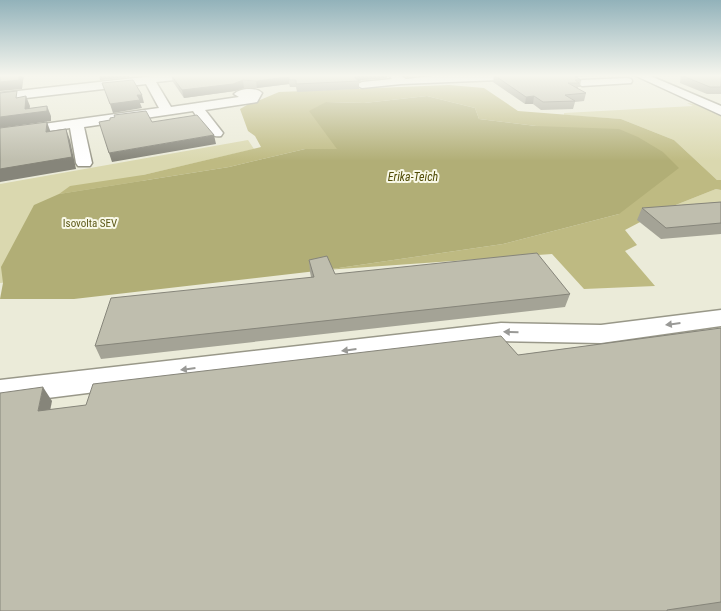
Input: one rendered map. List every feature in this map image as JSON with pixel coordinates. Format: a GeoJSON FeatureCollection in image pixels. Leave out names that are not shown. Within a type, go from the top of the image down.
{"type":"FeatureCollection","features":[{"type":"Feature","properties":{"kind":"street"},"geometry":{"type":"LineString","coordinates":[[65,104],[84,163]]}},
{"type":"Feature","properties":{"kind":"street"},"geometry":{"type":"LineString","coordinates":[[92,104],[94,110]]}},
{"type":"Feature","properties":{"kind":"street"},"geometry":{"type":"LineString","coordinates":[[163,104],[167,111]]}},
{"type":"Feature","properties":{"kind":"street"},"geometry":{"type":"LineString","coordinates":[[5,130],[94,110],[167,111],[196,107],[206,104]]}},
{"type":"Feature","properties":{"kind":"street"},"geometry":{"type":"LineString","coordinates":[[707,104],[721,111]]}},
{"type":"Feature","properties":{"kind":"street"},"geometry":{"type":"LineString","coordinates":[[196,107],[216,133]]}},
{"type":"Feature","properties":{"kind":"street"},"geometry":{"type":"LineString","coordinates":[[0,392],[501,332],[601,334],[721,318]]}},
{"type":"Feature","properties":{"kind":"green space"},"geometry":{"type":"Polygon","coordinates":[[[688,104],[695,104],[721,115],[721,180],[717,180],[674,140],[621,119],[564,115],[564,113],[693,106],[688,104]]]}},
{"type":"Feature","properties":{"kind":"green space","name":"Isovolta SEV"},"geometry":{"type":"Polygon","coordinates":[[[248,140],[254,149],[143,175],[148,273],[0,283],[0,184],[248,140]]]}},
{"type":"Feature","properties":{"kind":"green space"},"geometry":{"type":"Polygon","coordinates":[[[6,146],[0,184],[0,147],[6,146]]]}},
{"type":"Feature","properties":{"kind":"green space"},"geometry":{"type":"Polygon","coordinates":[[[716,189],[721,190],[721,212],[663,210],[716,189]]]}},
{"type":"Feature","properties":{"kind":"shaded area"},"geometry":{"type":"Polygon","coordinates":[[[326,104],[338,150],[305,149],[229,167],[59,194],[70,186],[143,175],[261,147],[255,136],[248,131],[240,109],[247,105],[326,104]]]}},
{"type":"Feature","properties":{"kind":"shaded area"},"geometry":{"type":"Polygon","coordinates":[[[457,104],[507,104],[518,111],[621,119],[674,140],[717,180],[721,180],[721,190],[716,189],[663,210],[625,230],[637,245],[625,251],[655,286],[584,289],[552,254],[325,270],[503,244],[619,214],[536,126],[479,119],[475,108],[457,104]]]}},
{"type":"Feature","properties":{"kind":"water","name":"Erika-Teich"},"geometry":{"type":"Polygon","coordinates":[[[323,104],[457,104],[475,108],[479,119],[536,126],[619,129],[638,137],[663,152],[679,168],[619,214],[503,244],[325,270],[74,299],[0,299],[3,283],[1,267],[34,205],[59,194],[229,167],[305,149],[337,149],[309,111],[323,104]]]}},
{"type":"Feature","properties":{"kind":"building"},"geometry":{"type":"Polygon","coordinates":[[[0,104],[25,104],[25,109],[47,106],[47,111],[0,117],[0,104]]]}},
{"type":"Feature","properties":{"kind":"building"},"geometry":{"type":"Polygon","coordinates":[[[146,111],[152,122],[197,115],[214,135],[109,153],[99,122],[110,120],[110,118],[115,117],[114,115],[146,111]]]}},
{"type":"Feature","properties":{"kind":"building"},"geometry":{"type":"Polygon","coordinates":[[[47,122],[46,132],[66,129],[72,157],[0,169],[0,128],[47,122]]]}},
{"type":"Feature","properties":{"kind":"building"},"geometry":{"type":"Polygon","coordinates":[[[721,202],[721,223],[666,228],[642,208],[721,202]]]}},
{"type":"Feature","properties":{"kind":"building"},"geometry":{"type":"Polygon","coordinates":[[[537,253],[570,294],[95,346],[111,298],[314,277],[309,260],[327,256],[335,274],[537,253]]]}},
{"type":"Feature","properties":{"kind":"building"},"geometry":{"type":"Polygon","coordinates":[[[721,328],[721,602],[667,611],[0,611],[0,393],[43,387],[38,411],[86,405],[93,384],[501,336],[518,355],[721,328]]]}}]}
